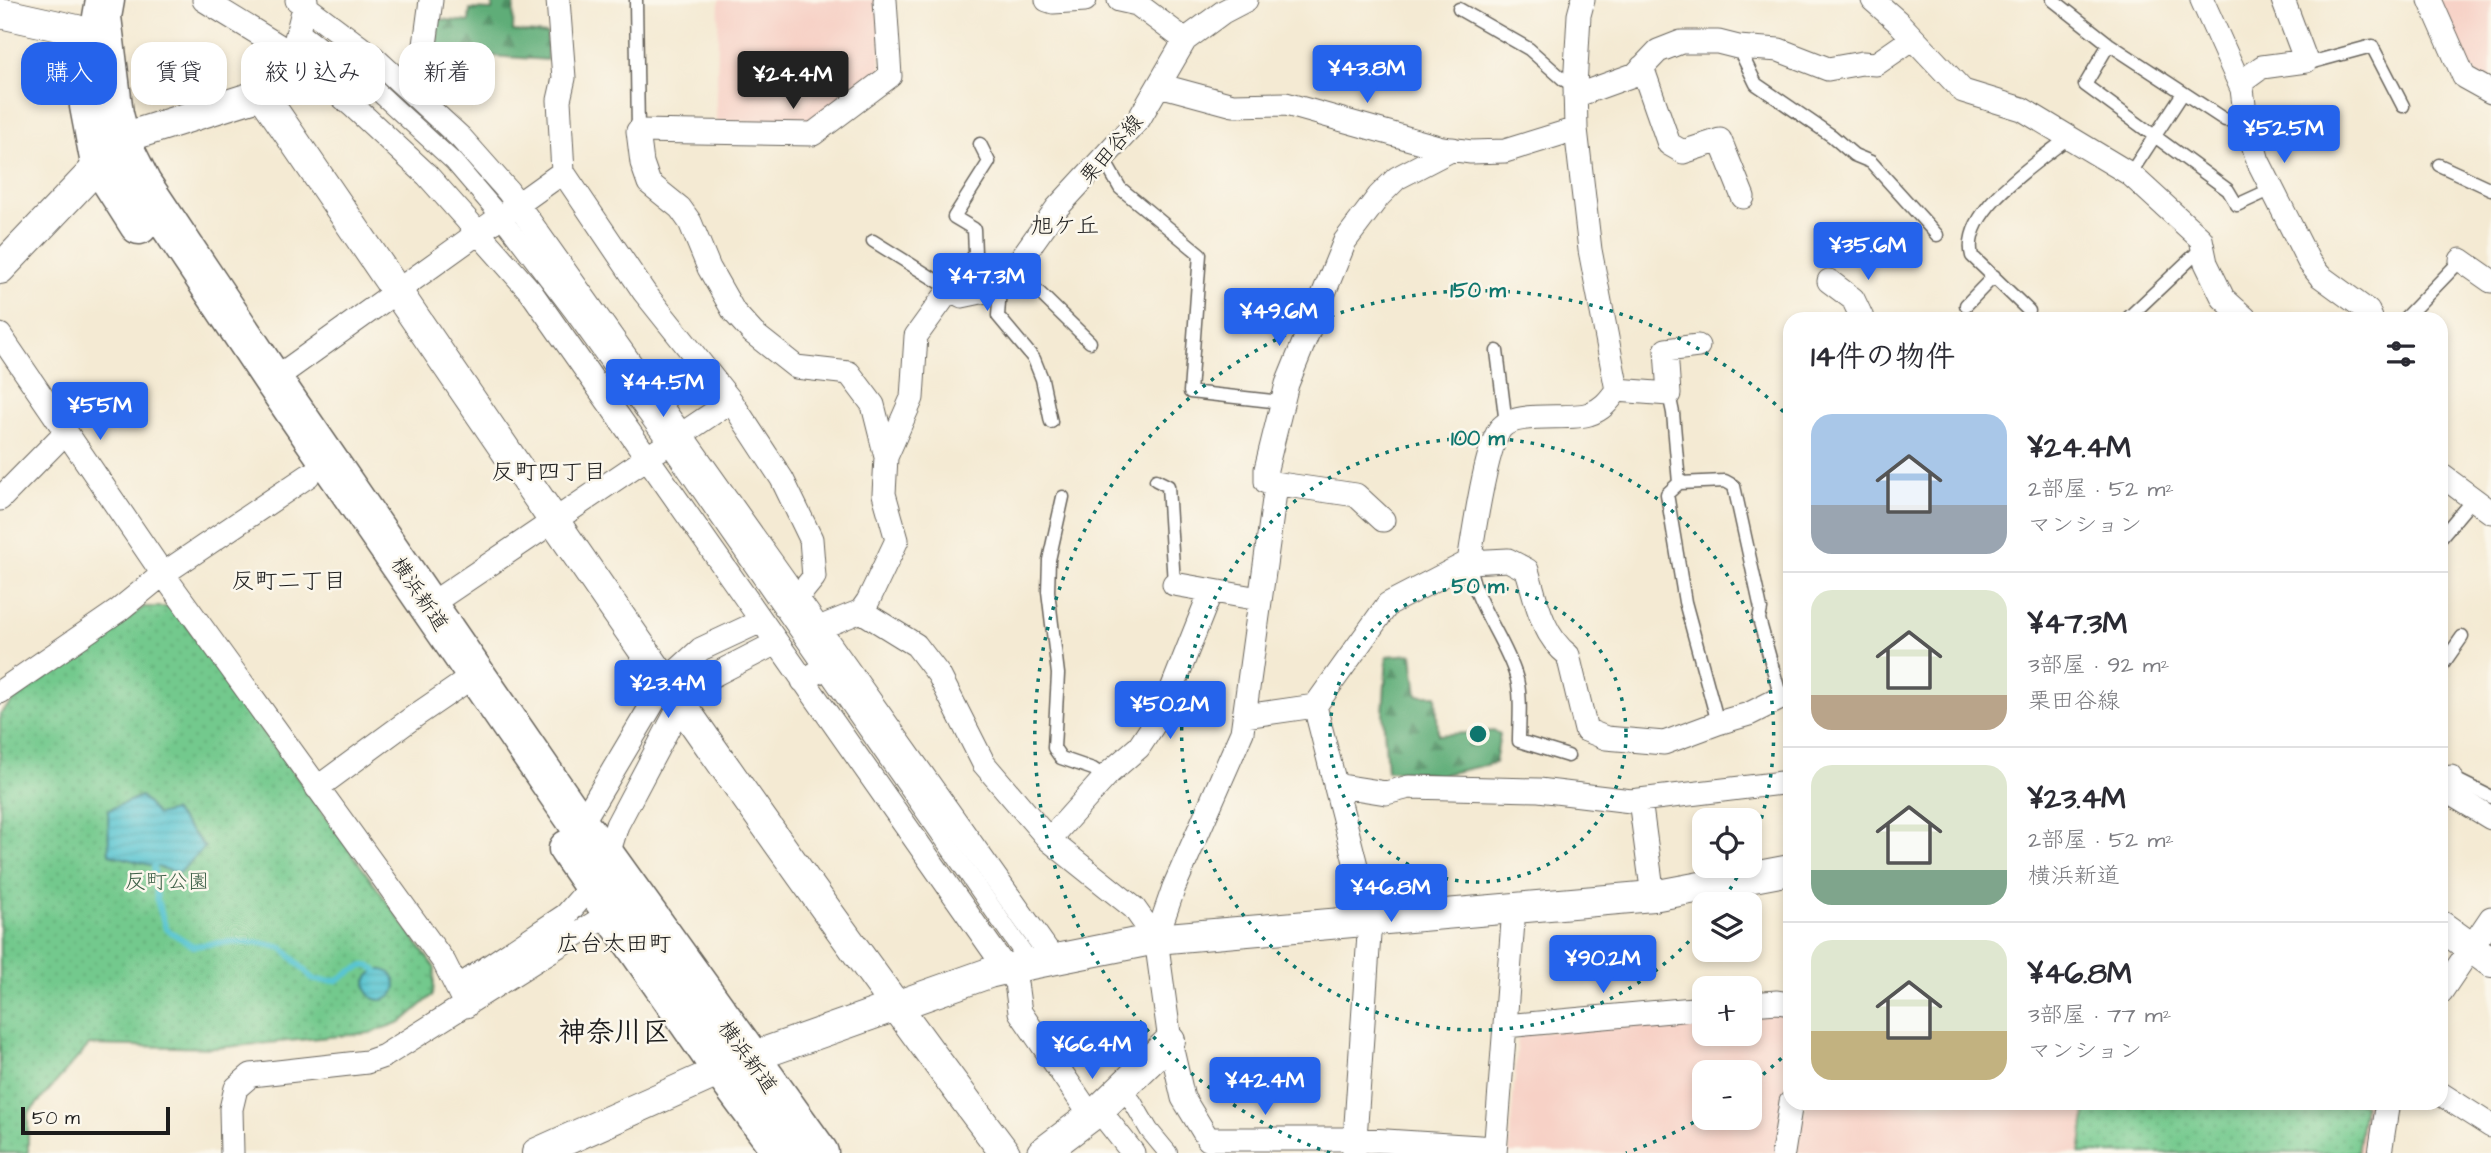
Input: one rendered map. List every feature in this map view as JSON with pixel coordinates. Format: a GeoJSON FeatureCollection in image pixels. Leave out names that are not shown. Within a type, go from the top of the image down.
{"type":"FeatureCollection","features":[{"type":"Feature","properties":{"kind":"highway","name":"横浜新道"},"geometry":{"type":"LineString","coordinates":[[105,0],[102,17],[114,114],[111,153],[142,184],[428,606],[464,682],[604,885],[735,1064],[819,1153]]}},
{"type":"Feature","properties":{"kind":"highway","name":"横浜新道"},"geometry":{"type":"LineString","coordinates":[[79,15],[111,153],[308,476],[464,682],[580,826],[604,885],[735,1064],[783,1153]]}},
{"type":"Feature","properties":{"kind":"street"},"geometry":{"type":"LineString","coordinates":[[204,0],[272,42]]}},
{"type":"Feature","properties":{"kind":"street"},"geometry":{"type":"LineString","coordinates":[[425,42],[431,0]]}},
{"type":"Feature","properties":{"kind":"street"},"geometry":{"type":"LineString","coordinates":[[558,0],[564,78],[559,100],[563,172],[644,292],[731,401],[782,479],[811,538],[814,577],[796,598]]}},
{"type":"Feature","properties":{"kind":"street"},"geometry":{"type":"LineString","coordinates":[[819,628],[861,611],[897,540],[884,494],[886,457],[873,405],[849,373],[796,367],[753,333],[734,312],[709,268],[690,222],[680,208],[649,183],[642,163],[638,131],[814,134],[890,76],[885,0]]}},
{"type":"Feature","properties":{"kind":"street"},"geometry":{"type":"LineString","coordinates":[[1047,0],[1086,0]]}},
{"type":"Feature","properties":{"kind":"street"},"geometry":{"type":"LineString","coordinates":[[1119,0],[1151,6],[1185,40]]}},
{"type":"Feature","properties":{"kind":"street","name":"栗田谷線"},"geometry":{"type":"LineString","coordinates":[[1000,288],[1057,208],[1139,119],[1185,40],[1223,12],[1246,0]]}},
{"type":"Feature","properties":{"kind":"street"},"geometry":{"type":"LineString","coordinates":[[1469,562],[1490,450],[1500,429],[1510,421],[1587,415],[1605,406],[1617,390],[1590,250],[1576,129],[1579,15],[1583,0]]}},
{"type":"Feature","properties":{"kind":"street"},"geometry":{"type":"LineString","coordinates":[[1873,0],[1898,22],[1962,91],[2022,109],[2130,174],[2201,239],[2206,263],[2223,298],[2238,312]]}},
{"type":"Feature","properties":{"kind":"street"},"geometry":{"type":"LineString","coordinates":[[2202,0],[2240,83],[2245,117],[2258,161],[2309,262],[2320,276],[2368,312]]}},
{"type":"Feature","properties":{"kind":"street"},"geometry":{"type":"LineString","coordinates":[[2240,83],[2262,67],[2306,61],[2283,0]]}},
{"type":"Feature","properties":{"kind":"street"},"geometry":{"type":"LineString","coordinates":[[2430,0],[2464,77],[2491,92]]}},
{"type":"Feature","properties":{"kind":"street"},"geometry":{"type":"LineString","coordinates":[[295,42],[303,1],[399,81]]}},
{"type":"Feature","properties":{"kind":"street"},"geometry":{"type":"LineString","coordinates":[[0,13],[79,15]]}},
{"type":"Feature","properties":{"kind":"street"},"geometry":{"type":"LineString","coordinates":[[298,30],[377,91],[509,210]]}},
{"type":"Feature","properties":{"kind":"street"},"geometry":{"type":"LineString","coordinates":[[1575,91],[1636,74],[1658,51],[1681,42],[1718,42],[1738,47],[1779,50],[1828,69],[1862,63],[1876,64],[1912,39]]}},
{"type":"Feature","properties":{"kind":"street"},"geometry":{"type":"LineString","coordinates":[[1642,67],[1669,144],[1683,152],[1720,140],[1743,197]]}},
{"type":"Feature","properties":{"kind":"street"},"geometry":{"type":"LineString","coordinates":[[1159,85],[1233,105],[1286,104],[1471,152],[1505,151],[1576,129]]}},
{"type":"Feature","properties":{"kind":"street"},"geometry":{"type":"LineString","coordinates":[[0,269],[111,153],[139,133],[241,101]]}},
{"type":"Feature","properties":{"kind":"street"},"geometry":{"type":"LineString","coordinates":[[270,105],[674,693],[896,1008],[1005,1153]]}},
{"type":"Feature","properties":{"kind":"street"},"geometry":{"type":"LineString","coordinates":[[349,105],[427,175],[531,292],[803,681],[1030,965]]}},
{"type":"Feature","properties":{"kind":"street"},"geometry":{"type":"LineString","coordinates":[[426,105],[461,138],[509,210],[597,313],[673,438],[832,664],[1030,965]]}},
{"type":"Feature","properties":{"kind":"street"},"geometry":{"type":"LineString","coordinates":[[1383,520],[1356,495],[1276,485],[1266,482],[1266,469],[1281,402],[1345,241],[1379,196],[1397,178],[1453,149]]}},
{"type":"Feature","properties":{"kind":"street"},"geometry":{"type":"LineString","coordinates":[[273,380],[563,172]]}},
{"type":"Feature","properties":{"kind":"street"},"geometry":{"type":"LineString","coordinates":[[2461,260],[2491,281]]}},
{"type":"Feature","properties":{"kind":"street"},"geometry":{"type":"LineString","coordinates":[[1829,281],[1853,299],[1859,312]]}},
{"type":"Feature","properties":{"kind":"street"},"geometry":{"type":"LineString","coordinates":[[886,457],[912,398],[916,336],[952,290],[962,296],[1000,288]]}},
{"type":"Feature","properties":{"kind":"street"},"geometry":{"type":"LineString","coordinates":[[0,335],[163,573],[444,962],[461,997]]}},
{"type":"Feature","properties":{"kind":"street"},"geometry":{"type":"LineString","coordinates":[[1617,390],[1669,394],[1666,351],[1698,346]]}},
{"type":"Feature","properties":{"kind":"street"},"geometry":{"type":"LineString","coordinates":[[428,606],[731,401]]}},
{"type":"Feature","properties":{"kind":"street"},"geometry":{"type":"LineString","coordinates":[[0,499],[66,432]]}},
{"type":"Feature","properties":{"kind":"street"},"geometry":{"type":"LineString","coordinates":[[673,438],[819,628],[832,664]]}},
{"type":"Feature","properties":{"kind":"street"},"geometry":{"type":"LineString","coordinates":[[2,688],[119,610],[163,573],[308,476]]}},
{"type":"Feature","properties":{"kind":"street"},"geometry":{"type":"LineString","coordinates":[[2448,480],[2482,506]]}},
{"type":"Feature","properties":{"kind":"street"},"geometry":{"type":"LineString","coordinates":[[1276,485],[1242,732],[1174,887],[1156,939],[1170,1041],[1183,1098],[1208,1139],[1495,1151],[1514,908]]}},
{"type":"Feature","properties":{"kind":"street"},"geometry":{"type":"LineString","coordinates":[[1245,716],[1315,706],[1388,604],[1469,562],[1508,560],[1527,570],[1545,626],[1559,648],[1569,655],[1587,730],[1606,738],[1664,743],[1749,714],[1782,698]]}},
{"type":"Feature","properties":{"kind":"street"},"geometry":{"type":"LineString","coordinates":[[1174,584],[1259,598]]}},
{"type":"Feature","properties":{"kind":"street"},"geometry":{"type":"LineString","coordinates":[[1049,840],[1105,777],[1139,747],[1164,709],[1211,591]]}},
{"type":"Feature","properties":{"kind":"street"},"geometry":{"type":"LineString","coordinates":[[861,611],[916,645],[939,675],[984,764],[1049,840],[1134,908],[1156,939]]}},
{"type":"Feature","properties":{"kind":"street"},"geometry":{"type":"LineString","coordinates":[[580,826],[674,693],[701,649],[761,621]]}},
{"type":"Feature","properties":{"kind":"street"},"geometry":{"type":"LineString","coordinates":[[232,1153],[231,1109],[236,1088],[251,1075],[367,1062],[384,1056],[604,885],[617,825],[674,693],[776,643]]}},
{"type":"Feature","properties":{"kind":"street"},"geometry":{"type":"LineString","coordinates":[[803,681],[832,664]]}},
{"type":"Feature","properties":{"kind":"street"},"geometry":{"type":"LineString","coordinates":[[317,788],[464,682]]}},
{"type":"Feature","properties":{"kind":"street"},"geometry":{"type":"LineString","coordinates":[[1315,706],[1370,920],[1354,1146]]}},
{"type":"Feature","properties":{"kind":"street"},"geometry":{"type":"LineString","coordinates":[[1335,785],[1386,793],[1409,787],[1539,790],[1631,801],[1783,783]]}},
{"type":"Feature","properties":{"kind":"street"},"geometry":{"type":"LineString","coordinates":[[2448,792],[2491,818]]}},
{"type":"Feature","properties":{"kind":"street"},"geometry":{"type":"LineString","coordinates":[[1640,800],[1653,896]]}},
{"type":"Feature","properties":{"kind":"street"},"geometry":{"type":"LineString","coordinates":[[557,1149],[735,1064],[989,973],[1156,939],[1653,896],[1783,871]]}},
{"type":"Feature","properties":{"kind":"street"},"geometry":{"type":"LineString","coordinates":[[461,997],[604,885]]}},
{"type":"Feature","properties":{"kind":"street"},"geometry":{"type":"LineString","coordinates":[[2448,985],[2481,954],[2491,918]]}},
{"type":"Feature","properties":{"kind":"street"},"geometry":{"type":"LineString","coordinates":[[2448,931],[2481,954]]}},
{"type":"Feature","properties":{"kind":"street"},"geometry":{"type":"LineString","coordinates":[[1030,965],[1016,984],[1020,1013],[1095,1113],[1132,1153]]}},
{"type":"Feature","properties":{"kind":"street"},"geometry":{"type":"LineString","coordinates":[[1762,1004],[1783,1003]]}},
{"type":"Feature","properties":{"kind":"street"},"geometry":{"type":"LineString","coordinates":[[1505,1026],[1692,1010]]}},
{"type":"Feature","properties":{"kind":"street"},"geometry":{"type":"LineString","coordinates":[[1042,1153],[1095,1113],[1170,1041]]}},
{"type":"Feature","properties":{"kind":"street"},"geometry":{"type":"LineString","coordinates":[[2448,1098],[2491,1126]]}},
{"type":"Feature","properties":{"kind":"street"},"geometry":{"type":"LineString","coordinates":[[1132,1101],[1149,1130],[1168,1153]]}},
{"type":"Feature","properties":{"kind":"street"},"geometry":{"type":"LineString","coordinates":[[1783,1153],[1790,1110]]}},
{"type":"Feature","properties":{"kind":"street"},"geometry":{"type":"LineString","coordinates":[[2380,1153],[2387,1110]]}},
{"type":"Feature","properties":{"kind":"lane"},"geometry":{"type":"LineString","coordinates":[[636,0],[638,131]]}},
{"type":"Feature","properties":{"kind":"lane"},"geometry":{"type":"LineString","coordinates":[[2053,0],[2109,44],[2225,120],[2245,117]]}},
{"type":"Feature","properties":{"kind":"lane"},"geometry":{"type":"LineString","coordinates":[[1459,9],[1529,49],[1575,91]]}},
{"type":"Feature","properties":{"kind":"lane"},"geometry":{"type":"LineString","coordinates":[[2109,44],[2085,85],[2228,191],[2237,205],[2272,189]]}},
{"type":"Feature","properties":{"kind":"lane"},"geometry":{"type":"LineString","coordinates":[[2306,61],[2313,62],[2372,46],[2403,106]]}},
{"type":"Feature","properties":{"kind":"lane"},"geometry":{"type":"LineString","coordinates":[[1738,47],[1756,84],[1804,116],[1854,155],[1871,162],[1937,235]]}},
{"type":"Feature","properties":{"kind":"lane"},"geometry":{"type":"LineString","coordinates":[[2130,174],[2183,93]]}},
{"type":"Feature","properties":{"kind":"lane"},"geometry":{"type":"LineString","coordinates":[[2029,311],[1972,256],[1969,245],[1974,227],[1988,203],[2069,137]]}},
{"type":"Feature","properties":{"kind":"lane"},"geometry":{"type":"LineString","coordinates":[[873,241],[952,290],[975,253],[974,229],[954,217],[989,162],[980,144]]}},
{"type":"Feature","properties":{"kind":"lane"},"geometry":{"type":"LineString","coordinates":[[1104,160],[1121,188],[1200,254],[1190,392],[1281,402]]}},
{"type":"Feature","properties":{"kind":"lane"},"geometry":{"type":"LineString","coordinates":[[2439,165],[2491,189]]}},
{"type":"Feature","properties":{"kind":"lane"},"geometry":{"type":"LineString","coordinates":[[2134,312],[2202,248]]}},
{"type":"Feature","properties":{"kind":"lane"},"geometry":{"type":"LineString","coordinates":[[2411,312],[2461,260]]}},
{"type":"Feature","properties":{"kind":"lane"},"geometry":{"type":"LineString","coordinates":[[1014,268],[1090,342]]}},
{"type":"Feature","properties":{"kind":"lane"},"geometry":{"type":"LineString","coordinates":[[1966,305],[1994,276]]}},
{"type":"Feature","properties":{"kind":"lane"},"geometry":{"type":"LineString","coordinates":[[1000,288],[998,316],[1034,359],[1042,379],[1051,422]]}},
{"type":"Feature","properties":{"kind":"lane"},"geometry":{"type":"LineString","coordinates":[[1497,351],[1506,424]]}},
{"type":"Feature","properties":{"kind":"lane"},"geometry":{"type":"LineString","coordinates":[[1669,394],[1679,483]]}},
{"type":"Feature","properties":{"kind":"lane"},"geometry":{"type":"LineString","coordinates":[[1156,480],[1168,486],[1174,584]]}},
{"type":"Feature","properties":{"kind":"lane"},"geometry":{"type":"LineString","coordinates":[[1718,723],[1685,602],[1667,494],[1679,483],[1726,481],[1734,486],[1761,609],[1759,619],[1782,698]]}},
{"type":"Feature","properties":{"kind":"lane"},"geometry":{"type":"LineString","coordinates":[[1063,497],[1049,560],[1048,591],[1058,674],[1054,748],[1061,758],[1093,769],[1105,777]]}},
{"type":"Feature","properties":{"kind":"lane"},"geometry":{"type":"LineString","coordinates":[[2448,532],[2482,506]]}},
{"type":"Feature","properties":{"kind":"lane"},"geometry":{"type":"LineString","coordinates":[[1469,562],[1471,579],[1494,631],[1507,652],[1517,680],[1519,741],[1569,756]]}},
{"type":"Feature","properties":{"kind":"lane"},"geometry":{"type":"LineString","coordinates":[[2448,657],[2462,637]]}},
{"type":"Feature","properties":{"kind":"lane"},"geometry":{"type":"LineString","coordinates":[[2448,774],[2491,797]]}},
{"type":"Feature","properties":{"kind":"shaded area"},"geometry":{"type":"Polygon","coordinates":[[[719,0],[880,0],[881,77],[814,126],[779,122],[716,121],[719,0]]]}},
{"type":"Feature","properties":{"kind":"shaded area"},"geometry":{"type":"Polygon","coordinates":[[[2437,0],[2491,0],[2491,84],[2471,69],[2437,0]]]}},
{"type":"Feature","properties":{"kind":"shaded area"},"geometry":{"type":"Polygon","coordinates":[[[1782,1011],[1783,1108],[1776,1153],[1509,1153],[1518,1039],[1523,1034],[1692,1019],[1692,1046],[1762,1046],[1762,1012],[1782,1011]]]}},
{"type":"Feature","properties":{"kind":"shaded area"},"geometry":{"type":"Polygon","coordinates":[[[1805,1110],[2369,1110],[2362,1153],[1797,1153],[1805,1110]]]}},
{"type":"Feature","properties":{"kind":"green space"},"geometry":{"type":"Polygon","coordinates":[[[493,0],[514,0],[513,31],[547,34],[547,60],[495,56],[495,42],[437,42],[438,19],[469,22],[470,9],[492,10],[493,0]]]}},
{"type":"Feature","properties":{"kind":"green space","name":"反町公園"},"geometry":{"type":"Polygon","coordinates":[[[144,607],[173,607],[435,968],[433,995],[403,1021],[370,1033],[216,1048],[89,1045],[28,1114],[28,1153],[0,1153],[0,714],[13,701],[144,607]]]}},
{"type":"Feature","properties":{"kind":"green space"},"geometry":{"type":"Polygon","coordinates":[[[1412,654],[1417,695],[1436,695],[1438,735],[1495,731],[1500,734],[1495,763],[1436,776],[1422,772],[1387,771],[1383,713],[1387,656],[1412,654]]]}},
{"type":"Feature","properties":{"kind":"green space"},"geometry":{"type":"Polygon","coordinates":[[[2086,1110],[2363,1110],[2357,1153],[2080,1153],[2086,1110]]]}},
{"type":"Feature","properties":{"kind":"water"},"geometry":{"type":"Polygon","coordinates":[[[141,796],[157,815],[173,811],[205,847],[179,873],[109,854],[108,810],[141,796]]]}},
{"type":"Feature","properties":{"kind":"water"},"geometry":{"type":"Polygon","coordinates":[[[381,970],[387,971],[395,979],[395,991],[387,999],[381,1000],[375,999],[367,991],[366,985],[367,979],[375,971],[381,970]]]}},
{"type":"Feature","properties":{"kind":"waterway"},"geometry":{"type":"LineString","coordinates":[[154,867],[157,900],[166,929],[193,946],[226,942],[261,943],[283,948],[314,980],[337,980],[362,966],[372,967],[377,971]]}},
{"type":"Feature","properties":{"kind":"district","name":"旭ケ丘"},"geometry":{"type":"Point","coordinates":[1065,225]}},
{"type":"Feature","properties":{"kind":"district","name":"反町四丁目"},"geometry":{"type":"Point","coordinates":[549,471]}},
{"type":"Feature","properties":{"kind":"district","name":"反町二丁目"},"geometry":{"type":"Point","coordinates":[289,580]}},
{"type":"Feature","properties":{"kind":"district","name":"広台太田町"},"geometry":{"type":"Point","coordinates":[614,943]}},
{"type":"Feature","properties":{"kind":"district","name":"神奈川区"},"geometry":{"type":"Point","coordinates":[614,1031]}}]}
